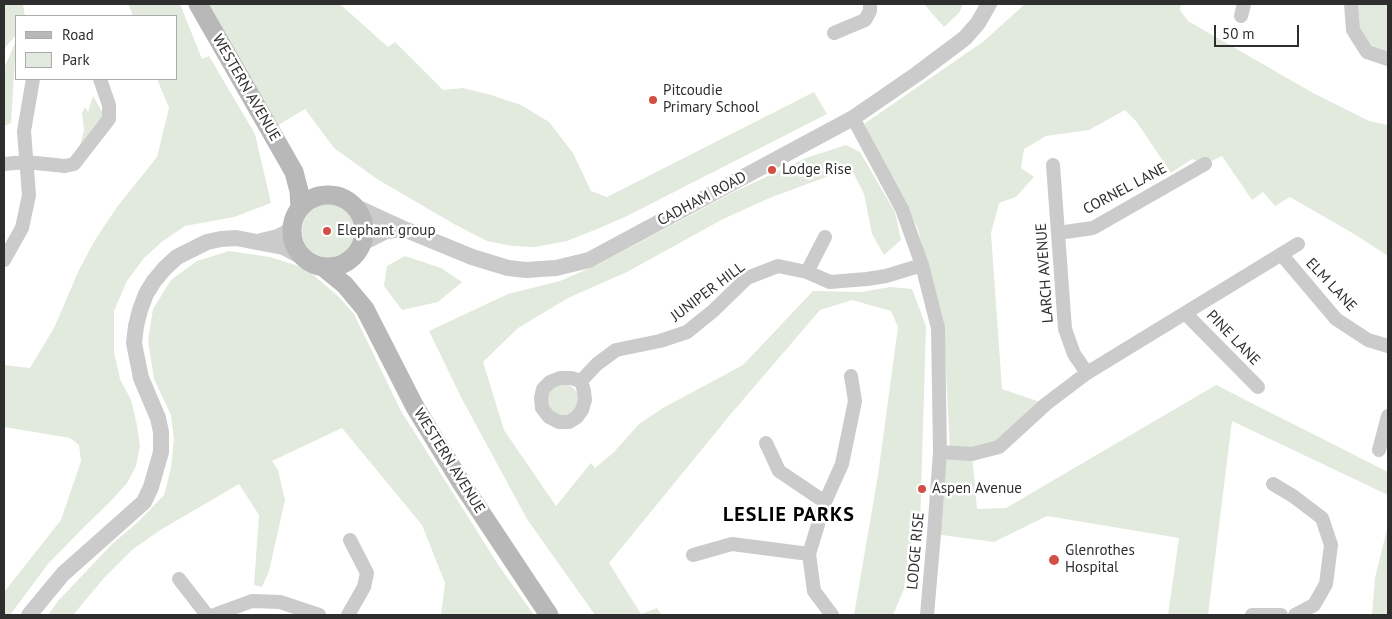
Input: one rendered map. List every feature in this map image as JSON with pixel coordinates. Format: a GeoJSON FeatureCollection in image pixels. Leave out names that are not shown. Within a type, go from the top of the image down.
{"type":"FeatureCollection","features":[{"type":"Feature","properties":{"kind":"main road","name":"WESTERN AVENUE"},"geometry":{"type":"LineString","coordinates":[[198,4],[294,172],[299,190],[297,216]]}},
{"type":"Feature","properties":{"kind":"main road","name":"WESTERN AVENUE"},"geometry":{"type":"LineString","coordinates":[[294,172],[310,186],[327,195]]}},
{"type":"Feature","properties":{"kind":"main road"},"geometry":{"type":"LineString","coordinates":[[359,248],[341,264],[332,267],[313,264],[304,258],[294,243],[292,237],[297,216],[308,201],[327,195],[337,196],[346,200],[360,214],[364,233],[359,248],[355,282],[360,301]]}},
{"type":"Feature","properties":{"kind":"main road"},"geometry":{"type":"LineString","coordinates":[[323,267],[336,276],[360,301]]}},
{"type":"Feature","properties":{"kind":"main road","name":"WESTERN AVENUE"},"geometry":{"type":"LineString","coordinates":[[360,301],[420,415],[491,529],[549,615]]}},
{"type":"Feature","properties":{"kind":"street"},"geometry":{"type":"LineString","coordinates":[[834,33],[865,20],[870,11],[870,4]]}},
{"type":"Feature","properties":{"kind":"street","name":"CADHAM ROAD"},"geometry":{"type":"LineString","coordinates":[[354,206],[472,257],[508,268],[526,270],[556,268],[589,260],[853,118],[965,38],[990,4]]}},
{"type":"Feature","properties":{"kind":"street"},"geometry":{"type":"LineString","coordinates":[[1351,4],[1353,30],[1367,52],[1388,59]]}},
{"type":"Feature","properties":{"kind":"street"},"geometry":{"type":"LineString","coordinates":[[4,260],[22,228],[29,195],[24,131],[33,80]]}},
{"type":"Feature","properties":{"kind":"street"},"geometry":{"type":"LineString","coordinates":[[4,164],[26,162],[65,166],[74,164],[109,119],[109,105],[100,80]]}},
{"type":"Feature","properties":{"kind":"street","name":"LODGE RISE"},"geometry":{"type":"LineString","coordinates":[[853,118],[902,209],[922,265],[938,328],[940,452],[926,615]]}},
{"type":"Feature","properties":{"kind":"street","name":"CORNEL LANE"},"geometry":{"type":"LineString","coordinates":[[1058,233],[1093,228],[1205,164]]}},
{"type":"Feature","properties":{"kind":"street","name":"LARCH AVENUE"},"geometry":{"type":"LineString","coordinates":[[1053,165],[1065,329],[1074,354],[1087,373]]}},
{"type":"Feature","properties":{"kind":"street"},"geometry":{"type":"LineString","coordinates":[[258,241],[278,237],[286,233],[297,216]]}},
{"type":"Feature","properties":{"kind":"street"},"geometry":{"type":"LineString","coordinates":[[359,248],[386,231],[404,229]]}},
{"type":"Feature","properties":{"kind":"street"},"geometry":{"type":"LineString","coordinates":[[807,272],[825,237]]}},
{"type":"Feature","properties":{"kind":"street"},"geometry":{"type":"LineString","coordinates":[[30,615],[63,574],[144,502],[152,487],[161,452],[161,432],[158,418],[141,378],[134,343],[140,310],[146,294],[154,281],[177,257],[207,242],[236,238],[258,241],[283,247],[304,258]]}},
{"type":"Feature","properties":{"kind":"street"},"geometry":{"type":"LineString","coordinates":[[940,452],[972,454],[1000,447],[1046,404],[1087,373],[1298,244]]}},
{"type":"Feature","properties":{"kind":"street","name":"ELM LANE"},"geometry":{"type":"LineString","coordinates":[[1281,254],[1336,319],[1368,340],[1388,346]]}},
{"type":"Feature","properties":{"kind":"street","name":"JUNIPER HILL"},"geometry":{"type":"LineString","coordinates":[[581,382],[596,364],[616,350],[660,341],[687,332],[713,311],[747,278],[778,266],[807,272],[830,282],[876,278],[922,265]]}},
{"type":"Feature","properties":{"kind":"street","name":"PINE LANE"},"geometry":{"type":"LineString","coordinates":[[1185,313],[1258,387]]}},
{"type":"Feature","properties":{"kind":"street"},"geometry":{"type":"LineString","coordinates":[[831,615],[814,591],[809,554],[825,502],[842,464],[854,401],[851,376]]}},
{"type":"Feature","properties":{"kind":"street"},"geometry":{"type":"LineString","coordinates":[[1379,450],[1388,416]]}},
{"type":"Feature","properties":{"kind":"street"},"geometry":{"type":"LineString","coordinates":[[766,443],[779,471],[825,502]]}},
{"type":"Feature","properties":{"kind":"street"},"geometry":{"type":"LineString","coordinates":[[1273,484],[1293,496],[1322,518],[1331,545],[1326,584],[1314,606],[1295,615]]}},
{"type":"Feature","properties":{"kind":"street"},"geometry":{"type":"LineString","coordinates":[[348,615],[364,587],[367,573],[350,540]]}},
{"type":"Feature","properties":{"kind":"street"},"geometry":{"type":"LineString","coordinates":[[693,555],[732,544],[809,554]]}},
{"type":"Feature","properties":{"kind":"street"},"geometry":{"type":"LineString","coordinates":[[179,579],[207,615]]}},
{"type":"Feature","properties":{"kind":"street"},"geometry":{"type":"LineString","coordinates":[[214,615],[252,601],[280,602],[319,615]]}},
{"type":"Feature","properties":{"kind":"street"},"geometry":{"type":"LineString","coordinates":[[1252,615],[1280,615]]}},
{"type":"Feature","properties":{"kind":"green space"},"geometry":{"type":"Polygon","coordinates":[[[4,4],[23,4],[25,15],[15,15],[15,36],[5,48],[4,53],[4,4]]]}},
{"type":"Feature","properties":{"kind":"green space"},"geometry":{"type":"Polygon","coordinates":[[[128,4],[180,4],[202,59],[209,56],[255,134],[271,203],[234,217],[185,226],[163,241],[144,258],[127,281],[114,311],[114,352],[120,379],[131,400],[137,425],[140,446],[136,466],[127,483],[48,564],[10,615],[4,615],[4,592],[61,520],[81,461],[79,445],[70,438],[4,427],[4,365],[30,368],[54,328],[79,270],[95,240],[117,207],[157,157],[169,108],[157,80],[178,80],[178,15],[133,15],[128,4]]]}},
{"type":"Feature","properties":{"kind":"green space"},"geometry":{"type":"Polygon","coordinates":[[[207,4],[340,4],[388,47],[395,42],[443,90],[463,88],[491,95],[521,105],[549,122],[573,153],[591,191],[607,197],[814,92],[827,114],[625,217],[597,229],[567,241],[535,247],[512,246],[487,241],[377,179],[334,148],[305,109],[275,127],[207,4]]]}},
{"type":"Feature","properties":{"kind":"green space"},"geometry":{"type":"Polygon","coordinates":[[[924,4],[963,4],[959,13],[944,27],[924,4]]]}},
{"type":"Feature","properties":{"kind":"green space"},"geometry":{"type":"Polygon","coordinates":[[[1025,4],[1181,4],[1180,10],[1188,21],[1313,93],[1369,121],[1388,125],[1388,256],[1290,197],[1275,206],[1263,192],[1252,200],[1222,156],[1205,164],[1192,159],[1171,173],[1136,121],[1125,110],[1089,130],[1046,136],[1024,149],[1021,168],[1034,177],[1016,197],[999,203],[991,233],[1002,389],[1046,404],[999,447],[972,454],[977,509],[1006,508],[1216,385],[1388,472],[1388,495],[1232,421],[1208,615],[1168,615],[1179,538],[1047,516],[994,542],[934,534],[940,452],[950,452],[944,331],[918,229],[864,124],[984,41],[1025,4]]]}},
{"type":"Feature","properties":{"kind":"green space"},"geometry":{"type":"Polygon","coordinates":[[[1355,4],[1388,4],[1388,53],[1370,47],[1357,24],[1355,4]]]}},
{"type":"Feature","properties":{"kind":"green space"},"geometry":{"type":"Polygon","coordinates":[[[15,43],[11,123],[4,126],[4,68],[15,43]]]}},
{"type":"Feature","properties":{"kind":"green space"},"geometry":{"type":"Polygon","coordinates":[[[93,96],[104,115],[79,150],[84,130],[82,113],[85,107],[88,112],[93,96]]]}},
{"type":"Feature","properties":{"kind":"green space"},"geometry":{"type":"Polygon","coordinates":[[[846,145],[860,152],[895,212],[901,240],[884,255],[872,234],[864,194],[851,168],[772,197],[723,219],[627,272],[568,298],[518,328],[483,362],[504,430],[556,506],[591,463],[595,468],[613,453],[639,424],[663,408],[743,365],[813,291],[861,292],[890,287],[912,289],[926,326],[920,527],[909,548],[904,589],[893,615],[854,615],[878,475],[898,327],[891,311],[852,300],[820,310],[730,415],[609,563],[641,614],[657,608],[662,615],[595,615],[527,519],[462,399],[429,331],[508,294],[560,281],[597,265],[734,192],[806,158],[846,145]]]}},
{"type":"Feature","properties":{"kind":"green space"},"geometry":{"type":"Polygon","coordinates":[[[329,204],[339,206],[348,212],[354,221],[356,231],[354,241],[348,250],[339,256],[329,258],[319,256],[310,250],[304,241],[302,231],[304,221],[310,212],[319,206],[329,204]]]}},
{"type":"Feature","properties":{"kind":"green space"},"geometry":{"type":"Polygon","coordinates":[[[229,251],[270,257],[305,268],[338,296],[354,314],[401,411],[499,566],[534,615],[441,615],[445,583],[422,525],[342,428],[272,461],[278,470],[285,500],[269,571],[262,587],[254,585],[259,515],[239,484],[162,529],[133,549],[104,578],[73,615],[48,615],[58,601],[112,544],[138,522],[164,495],[171,468],[174,439],[171,415],[154,379],[148,341],[153,309],[171,280],[197,261],[229,251]]]}},
{"type":"Feature","properties":{"kind":"green space"},"geometry":{"type":"Polygon","coordinates":[[[405,256],[441,268],[462,282],[438,302],[402,310],[384,286],[387,266],[405,256]]]}},
{"type":"Feature","properties":{"kind":"green space"},"geometry":{"type":"Polygon","coordinates":[[[563,384],[569,385],[574,389],[578,394],[578,406],[574,411],[569,415],[563,416],[557,415],[552,411],[548,406],[547,400],[548,394],[552,389],[557,385],[563,384]]]}},
{"type":"Feature","properties":{"kind":"green space"},"geometry":{"type":"Polygon","coordinates":[[[1388,525],[1388,615],[1372,615],[1375,578],[1388,525]]]}},
{"type":"Feature","properties":{"kind":"place","name":"Pitcoudie Primary School"},"geometry":{"type":"Point","coordinates":[653,100]}},
{"type":"Feature","properties":{"kind":"place","name":"Lodge Rise"},"geometry":{"type":"Point","coordinates":[772,170]}},
{"type":"Feature","properties":{"kind":"place","name":"Elephant group"},"geometry":{"type":"Point","coordinates":[327,231]}},
{"type":"Feature","properties":{"kind":"place","name":"Aspen Avenue"},"geometry":{"type":"Point","coordinates":[922,489]}},
{"type":"Feature","properties":{"kind":"place","name":"Glenrothes Hospital"},"geometry":{"type":"Point","coordinates":[1054,560]}},
{"type":"Feature","properties":{"kind":"district","name":"LESLIE PARKS"},"geometry":{"type":"Point","coordinates":[789,515]}}]}
